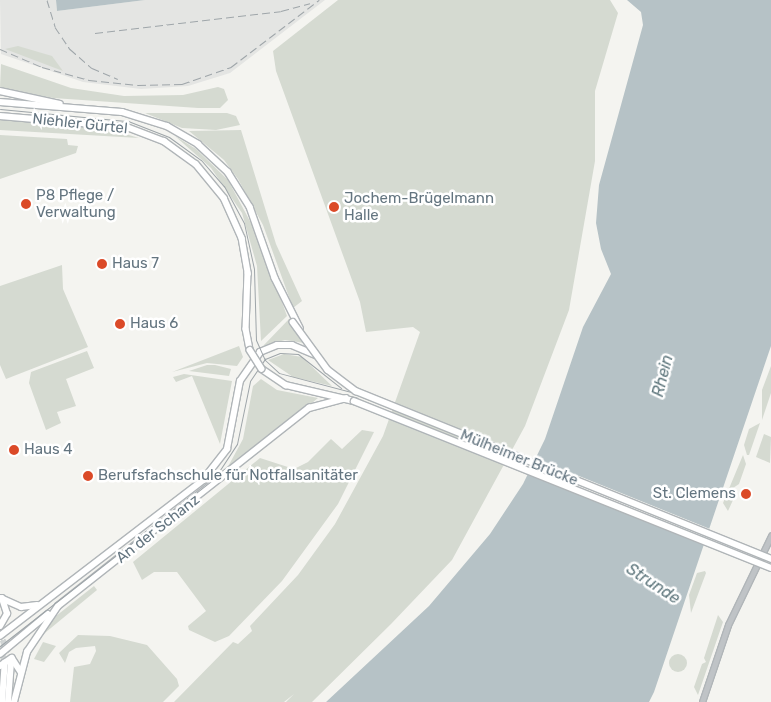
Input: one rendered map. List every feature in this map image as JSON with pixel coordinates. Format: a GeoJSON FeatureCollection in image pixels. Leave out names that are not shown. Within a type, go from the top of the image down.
{"type":"FeatureCollection","features":[{"type":"Feature","properties":{"kind":"main road"},"geometry":{"type":"LineString","coordinates":[[0,91],[76,108]]}},
{"type":"Feature","properties":{"kind":"main road","name":"Niehler Gürtel"},"geometry":{"type":"LineString","coordinates":[[0,103],[122,112],[165,126],[186,137],[216,159],[242,192],[259,226],[293,322]]}},
{"type":"Feature","properties":{"kind":"main road","name":"Niehler Gürtel"},"geometry":{"type":"LineString","coordinates":[[0,103],[121,114],[165,126]]}},
{"type":"Feature","properties":{"kind":"main road","name":"Niehler Gürtel"},"geometry":{"type":"LineString","coordinates":[[0,116],[106,123],[142,132],[164,142],[210,178],[235,219],[248,269],[246,329],[250,350],[262,369],[286,385],[337,397]]}},
{"type":"Feature","properties":{"kind":"main road","name":"Niehler Gürtel"},"geometry":{"type":"LineString","coordinates":[[288,311],[307,340],[340,378]]}},
{"type":"Feature","properties":{"kind":"main road","name":"Mülheimer Brücke"},"geometry":{"type":"LineString","coordinates":[[293,322],[316,355],[356,391],[771,558]]}},
{"type":"Feature","properties":{"kind":"main road","name":"An der Schanz"},"geometry":{"type":"LineString","coordinates":[[0,636],[209,474],[227,449],[240,381],[260,352],[277,345],[292,345],[316,355]]}},
{"type":"Feature","properties":{"kind":"main road","name":"Mülheimer Brücke"},"geometry":{"type":"LineString","coordinates":[[340,378],[376,398],[771,558]]}},
{"type":"Feature","properties":{"kind":"main road","name":"An der Schanz"},"geometry":{"type":"LineString","coordinates":[[14,702],[21,672],[35,636],[58,606],[309,408],[337,397],[346,398]]}},
{"type":"Feature","properties":{"kind":"main road","name":"Mülheimer Brücke"},"geometry":{"type":"LineString","coordinates":[[346,398],[771,568]]}},
{"type":"Feature","properties":{"kind":"main road"},"geometry":{"type":"LineString","coordinates":[[1,597],[26,607],[44,602]]}},
{"type":"Feature","properties":{"kind":"main road"},"geometry":{"type":"LineString","coordinates":[[0,626],[7,614],[1,597]]}},
{"type":"Feature","properties":{"kind":"main road"},"geometry":{"type":"LineString","coordinates":[[0,654],[58,606]]}},
{"type":"Feature","properties":{"kind":"main road"},"geometry":{"type":"LineString","coordinates":[[2,702],[5,664],[12,658],[21,672]]}},
{"type":"Feature","properties":{"kind":"main road"},"geometry":{"type":"LineString","coordinates":[[5,664],[8,702]]}},
{"type":"Feature","properties":{"kind":"street"},"geometry":{"type":"LineString","coordinates":[[702,702],[728,625],[771,536]]}},
{"type":"Feature","properties":{"kind":"shaded area"},"geometry":{"type":"Polygon","coordinates":[[[0,0],[56,0],[57,11],[145,0],[325,0],[230,73],[188,86],[141,89],[83,82],[1,54],[0,0]]]}},
{"type":"Feature","properties":{"kind":"shaded area"},"geometry":{"type":"Polygon","coordinates":[[[338,0],[610,0],[618,13],[595,91],[595,161],[569,310],[525,426],[452,560],[391,624],[312,702],[286,702],[294,694],[284,702],[174,702],[233,642],[238,644],[252,631],[250,626],[298,575],[335,524],[383,436],[420,332],[413,327],[366,332],[360,302],[276,71],[273,51],[338,0]]]}},
{"type":"Feature","properties":{"kind":"shaded area"},"geometry":{"type":"Polygon","coordinates":[[[18,46],[52,56],[63,71],[5,49],[18,46]]]}},
{"type":"Feature","properties":{"kind":"shaded area"},"geometry":{"type":"Polygon","coordinates":[[[1,64],[71,88],[124,96],[183,95],[218,87],[224,89],[228,100],[220,108],[198,108],[53,98],[0,88],[1,64]]]}},
{"type":"Feature","properties":{"kind":"shaded area"},"geometry":{"type":"Polygon","coordinates":[[[145,113],[227,113],[236,116],[240,125],[216,130],[182,128],[145,113]]]}},
{"type":"Feature","properties":{"kind":"shaded area"},"geometry":{"type":"Polygon","coordinates":[[[0,119],[102,127],[139,138],[0,130],[0,119]]]}},
{"type":"Feature","properties":{"kind":"shaded area"},"geometry":{"type":"Polygon","coordinates":[[[241,130],[276,244],[302,301],[293,308],[263,225],[238,179],[224,160],[189,131],[241,130]]]}},
{"type":"Feature","properties":{"kind":"shaded area"},"geometry":{"type":"Polygon","coordinates":[[[0,135],[67,139],[68,145],[78,146],[76,153],[0,179],[0,135]]]}},
{"type":"Feature","properties":{"kind":"shaded area"},"geometry":{"type":"Polygon","coordinates":[[[175,136],[196,149],[228,180],[259,238],[287,316],[261,341],[257,266],[242,213],[211,168],[175,136]]]}},
{"type":"Feature","properties":{"kind":"shaded area"},"geometry":{"type":"Polygon","coordinates":[[[62,265],[63,289],[88,347],[6,379],[0,365],[0,286],[62,265]]]}},
{"type":"Feature","properties":{"kind":"shaded area"},"geometry":{"type":"Polygon","coordinates":[[[289,319],[304,343],[285,340],[263,346],[289,319]]]}},
{"type":"Feature","properties":{"kind":"shaded area"},"geometry":{"type":"Polygon","coordinates":[[[239,346],[243,357],[237,366],[207,363],[172,372],[239,346]]]}},
{"type":"Feature","properties":{"kind":"shaded area"},"geometry":{"type":"Polygon","coordinates":[[[87,351],[94,368],[66,379],[76,406],[57,412],[61,423],[46,430],[29,383],[31,372],[87,351]]]}},
{"type":"Feature","properties":{"kind":"shaded area"},"geometry":{"type":"Polygon","coordinates":[[[284,354],[302,357],[332,386],[293,377],[268,360],[284,354]]]}},
{"type":"Feature","properties":{"kind":"shaded area"},"geometry":{"type":"Polygon","coordinates":[[[207,365],[231,369],[229,376],[189,371],[207,365]]]}},
{"type":"Feature","properties":{"kind":"shaded area"},"geometry":{"type":"Polygon","coordinates":[[[771,366],[771,393],[762,420],[762,390],[771,366]]]}},
{"type":"Feature","properties":{"kind":"shaded area"},"geometry":{"type":"Polygon","coordinates":[[[184,374],[232,381],[220,444],[192,376],[176,382],[173,377],[184,374]]]}},
{"type":"Feature","properties":{"kind":"shaded area"},"geometry":{"type":"Polygon","coordinates":[[[261,379],[277,390],[318,398],[224,474],[243,439],[253,386],[261,379]]]}},
{"type":"Feature","properties":{"kind":"shaded area"},"geometry":{"type":"Polygon","coordinates":[[[760,423],[749,455],[747,455],[744,445],[749,429],[760,423]]]}},
{"type":"Feature","properties":{"kind":"shaded area"},"geometry":{"type":"Polygon","coordinates":[[[362,430],[374,432],[338,504],[282,581],[229,636],[215,642],[189,630],[188,626],[206,611],[177,572],[154,572],[142,580],[133,562],[260,458],[294,469],[308,462],[331,439],[342,449],[362,430]]]}},
{"type":"Feature","properties":{"kind":"shaded area"},"geometry":{"type":"Polygon","coordinates":[[[764,434],[771,437],[770,463],[756,457],[764,434]]]}},
{"type":"Feature","properties":{"kind":"shaded area"},"geometry":{"type":"Polygon","coordinates":[[[743,455],[746,464],[739,484],[730,490],[733,500],[728,511],[723,503],[743,455]]]}},
{"type":"Feature","properties":{"kind":"shaded area"},"geometry":{"type":"Polygon","coordinates":[[[705,571],[706,573],[691,613],[689,595],[697,573],[705,571]]]}},
{"type":"Feature","properties":{"kind":"shaded area"},"geometry":{"type":"Polygon","coordinates":[[[94,586],[97,590],[40,637],[56,616],[94,586]]]}},
{"type":"Feature","properties":{"kind":"shaded area"},"geometry":{"type":"Polygon","coordinates":[[[718,615],[723,622],[698,695],[694,687],[702,664],[706,662],[704,658],[718,615]]]}},
{"type":"Feature","properties":{"kind":"shaded area"},"geometry":{"type":"Polygon","coordinates":[[[78,635],[110,636],[147,645],[177,679],[179,686],[163,702],[70,702],[74,667],[90,664],[96,651],[95,646],[76,648],[69,652],[65,663],[59,653],[78,635]]]}},
{"type":"Feature","properties":{"kind":"shaded area"},"geometry":{"type":"Polygon","coordinates":[[[43,642],[56,646],[44,662],[34,659],[43,642]]]}},
{"type":"Feature","properties":{"kind":"shaded area"},"geometry":{"type":"Polygon","coordinates":[[[678,654],[684,657],[687,663],[684,669],[678,672],[672,669],[669,663],[672,657],[678,654]]]}},
{"type":"Feature","properties":{"kind":"water"},"geometry":{"type":"Polygon","coordinates":[[[56,0],[145,0],[57,11],[56,0]]]}},
{"type":"Feature","properties":{"kind":"water"},"geometry":{"type":"Polygon","coordinates":[[[627,0],[771,0],[771,346],[654,692],[649,702],[326,702],[429,606],[490,534],[523,484],[545,439],[583,327],[611,274],[601,249],[596,223],[599,185],[643,25],[641,12],[627,0]]]}},
{"type":"Feature","properties":{"kind":"pier"},"geometry":{"type":"Polygon","coordinates":[[[532,457],[712,530],[706,545],[526,473],[532,457]]]}},
{"type":"Feature","properties":{"kind":"tunnel"},"geometry":{"type":"LineString","coordinates":[[0,632],[11,662]]}},
{"type":"Feature","properties":{"kind":"tunnel"},"geometry":{"type":"LineString","coordinates":[[0,646],[5,663]]}},
{"type":"Feature","properties":{"kind":"tram line"},"geometry":{"type":"LineString","coordinates":[[0,109],[128,121],[169,137],[201,160],[224,186],[244,223],[254,269],[256,340],[265,360],[279,373],[355,393],[771,562]]}},
{"type":"Feature","properties":{"kind":"tram line"},"geometry":{"type":"LineString","coordinates":[[0,646],[214,479],[237,444],[250,381],[265,359],[280,353],[298,354],[341,388]]}},
{"type":"Feature","properties":{"kind":"railway"},"geometry":{"type":"LineString","coordinates":[[47,0],[55,27],[70,49],[92,68],[118,79]]}},
{"type":"Feature","properties":{"kind":"railway"},"geometry":{"type":"LineString","coordinates":[[0,49],[42,67],[89,80],[138,85],[182,84],[231,67],[319,0]]}},
{"type":"Feature","properties":{"kind":"railway"},"geometry":{"type":"LineString","coordinates":[[95,33],[281,11],[310,3]]}},
{"type":"Feature","properties":{"kind":"place","name":"P8 Pflege / Verwaltung"},"geometry":{"type":"Point","coordinates":[26,204]}},
{"type":"Feature","properties":{"kind":"place","name":"Jochem-Brügelmann Halle"},"geometry":{"type":"Point","coordinates":[334,207]}},
{"type":"Feature","properties":{"kind":"place","name":"Haus 7"},"geometry":{"type":"Point","coordinates":[102,264]}},
{"type":"Feature","properties":{"kind":"place","name":"Haus 6"},"geometry":{"type":"Point","coordinates":[120,324]}},
{"type":"Feature","properties":{"kind":"place","name":"Haus 4"},"geometry":{"type":"Point","coordinates":[14,450]}},
{"type":"Feature","properties":{"kind":"place","name":"Berufsfachschule für Notfallsanitäter"},"geometry":{"type":"Point","coordinates":[88,476]}},
{"type":"Feature","properties":{"kind":"place","name":"St. Clemens"},"geometry":{"type":"Point","coordinates":[746,494]}},
{"type":"Feature","properties":{"kind":"water label","name":"Rhein"},"geometry":{"type":"Point","coordinates":[663,376]}},
{"type":"Feature","properties":{"kind":"water label","name":"Strunde"},"geometry":{"type":"Point","coordinates":[653,584]}}]}
